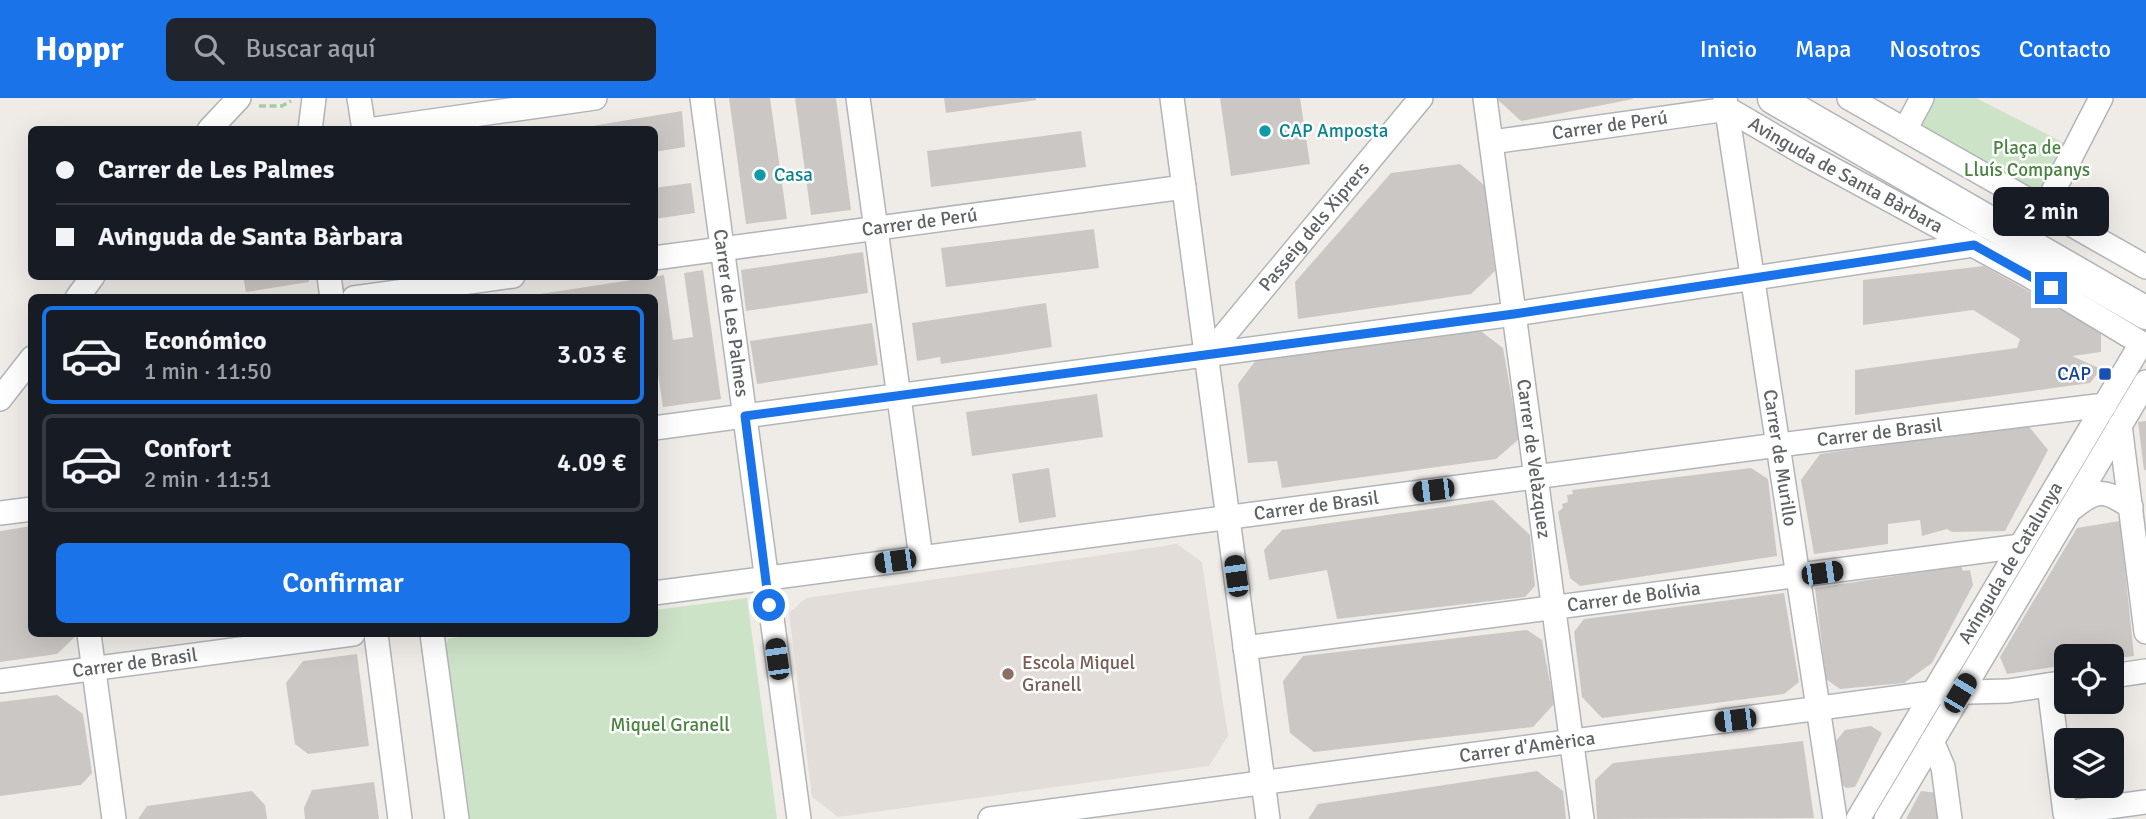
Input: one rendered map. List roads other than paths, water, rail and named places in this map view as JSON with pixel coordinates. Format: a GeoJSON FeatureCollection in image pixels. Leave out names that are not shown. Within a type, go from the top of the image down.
{"type":"FeatureCollection","features":[{"type":"Feature","properties":{"kind":"street"},"geometry":{"type":"LineString","coordinates":[[213,126],[239,98]]}},
{"type":"Feature","properties":{"kind":"street"},"geometry":{"type":"LineString","coordinates":[[310,126],[314,98]]}},
{"type":"Feature","properties":{"kind":"street"},"geometry":{"type":"LineString","coordinates":[[359,98],[365,126]]}},
{"type":"Feature","properties":{"kind":"street"},"geometry":{"type":"LineString","coordinates":[[395,126],[595,98]]}},
{"type":"Feature","properties":{"kind":"street","name":"Carrer de Les Palmes"},"geometry":{"type":"LineString","coordinates":[[702,98],[799,819]]}},
{"type":"Feature","properties":{"kind":"street"},"geometry":{"type":"LineString","coordinates":[[858,98],[921,558]]}},
{"type":"Feature","properties":{"kind":"street"},"geometry":{"type":"LineString","coordinates":[[1172,98],[1268,819]]}},
{"type":"Feature","properties":{"kind":"street","name":"Passeig dels Xiprers"},"geometry":{"type":"LineString","coordinates":[[1207,356],[1420,98]]}},
{"type":"Feature","properties":{"kind":"street","name":"Carrer de Velàzquez"},"geometry":{"type":"LineString","coordinates":[[1485,98],[1582,819]]}},
{"type":"Feature","properties":{"kind":"street","name":"Avinguda de Santa Bàrbara"},"geometry":{"type":"LineString","coordinates":[[1774,98],[2146,313]]}},
{"type":"Feature","properties":{"kind":"street"},"geometry":{"type":"LineString","coordinates":[[1849,98],[2146,267]]}},
{"type":"Feature","properties":{"kind":"street"},"geometry":{"type":"LineString","coordinates":[[1906,130],[1922,98]]}},
{"type":"Feature","properties":{"kind":"street"},"geometry":{"type":"LineString","coordinates":[[2044,209],[2101,98]]}},
{"type":"Feature","properties":{"kind":"street","name":"Carrer de Perú"},"geometry":{"type":"LineString","coordinates":[[1492,142],[1726,103]]}},
{"type":"Feature","properties":{"kind":"street","name":"Avinguda de Santa Bàrbara"},"geometry":{"type":"LineString","coordinates":[[1726,103],[1805,154],[2028,275],[2144,345]]}},
{"type":"Feature","properties":{"kind":"street","name":"Carrer de Murillo"},"geometry":{"type":"LineString","coordinates":[[1726,103],[1835,819]]}},
{"type":"Feature","properties":{"kind":"street","name":"Carrer de Perú"},"geometry":{"type":"LineString","coordinates":[[658,257],[1184,187]]}},
{"type":"Feature","properties":{"kind":"street"},"geometry":{"type":"LineString","coordinates":[[658,427],[1514,314],[1974,245]]}},
{"type":"Feature","properties":{"kind":"street"},"geometry":{"type":"LineString","coordinates":[[368,294],[385,289],[474,280]]}},
{"type":"Feature","properties":{"kind":"street","name":"Avinguda de Catalunya"},"geometry":{"type":"LineString","coordinates":[[1858,819],[2105,405],[2144,345]]}},
{"type":"Feature","properties":{"kind":"street"},"geometry":{"type":"LineString","coordinates":[[0,399],[28,363]]}},
{"type":"Feature","properties":{"kind":"street"},"geometry":{"type":"LineString","coordinates":[[1886,819],[2146,382]]}},
{"type":"Feature","properties":{"kind":"street","name":"Carrer de Brasil"},"geometry":{"type":"LineString","coordinates":[[658,592],[1778,445],[2105,405]]}},
{"type":"Feature","properties":{"kind":"street"},"geometry":{"type":"LineString","coordinates":[[2120,425],[2146,632]]}},
{"type":"Feature","properties":{"kind":"street"},"geometry":{"type":"LineString","coordinates":[[2069,511],[2087,496],[2097,493],[2113,495],[2131,507]]}},
{"type":"Feature","properties":{"kind":"street"},"geometry":{"type":"LineString","coordinates":[[0,513],[28,510]]}},
{"type":"Feature","properties":{"kind":"street","name":"Carrer de Bolívia"},"geometry":{"type":"LineString","coordinates":[[1245,648],[2021,546]]}},
{"type":"Feature","properties":{"kind":"street"},"geometry":{"type":"LineString","coordinates":[[89,637],[114,819]]}},
{"type":"Feature","properties":{"kind":"street","name":"Carrer de Brasil"},"geometry":{"type":"LineString","coordinates":[[0,681],[330,637]]}},
{"type":"Feature","properties":{"kind":"street"},"geometry":{"type":"LineString","coordinates":[[376,637],[400,819]]}},
{"type":"Feature","properties":{"kind":"street"},"geometry":{"type":"LineString","coordinates":[[432,637],[457,819]]}},
{"type":"Feature","properties":{"kind":"street"},"geometry":{"type":"LineString","coordinates":[[2124,674],[2146,671]]}},
{"type":"Feature","properties":{"kind":"street","name":"Carrer d'Amèrica"},"geometry":{"type":"LineString","coordinates":[[990,819],[1932,693],[2008,691],[2054,685]]}},
{"type":"Feature","properties":{"kind":"street"},"geometry":{"type":"LineString","coordinates":[[2060,714],[2065,813],[2146,802]]}},
{"type":"Feature","properties":{"kind":"street"},"geometry":{"type":"LineString","coordinates":[[1932,741],[1943,767],[1950,819]]}},
{"type":"Feature","properties":{"kind":"place","name":"CAP Amposta"},"geometry":{"type":"Point","coordinates":[1265,131]}},
{"type":"Feature","properties":{"kind":"place","name":"Casa"},"geometry":{"type":"Point","coordinates":[760,175]}},
{"type":"Feature","properties":{"kind":"place","name":"CAP"},"geometry":{"type":"Point","coordinates":[2105,374]}},
{"type":"Feature","properties":{"kind":"place","name":"Escola Miquel Granell"},"geometry":{"type":"Point","coordinates":[1008,674]}},
{"type":"Feature","properties":{"kind":"park label","name":"Plaça de Lluís Companys"},"geometry":{"type":"Point","coordinates":[2027,159]}},
{"type":"Feature","properties":{"kind":"park label","name":"Miquel Granell"},"geometry":{"type":"Point","coordinates":[670,725]}}]}
